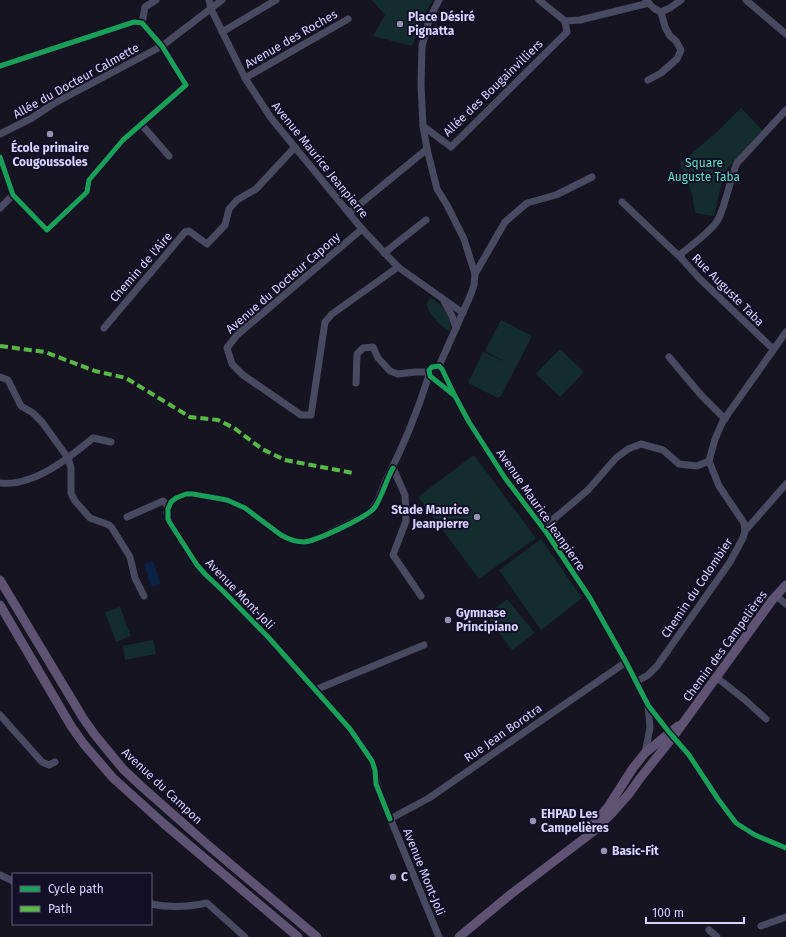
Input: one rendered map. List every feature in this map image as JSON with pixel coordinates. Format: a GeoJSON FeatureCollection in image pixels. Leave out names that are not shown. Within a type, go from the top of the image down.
{"type":"FeatureCollection","features":[{"type":"Feature","properties":{"kind":"main road","name":"Avenue du Campon"},"geometry":{"type":"LineString","coordinates":[[0,580],[83,718],[123,769],[171,814],[317,937]]}},
{"type":"Feature","properties":{"kind":"main road","name":"Chemin des Campelières"},"geometry":{"type":"LineString","coordinates":[[459,937],[511,894],[594,831],[608,817],[628,795],[671,735],[684,721],[776,596],[786,585]]}},
{"type":"Feature","properties":{"kind":"main road"},"geometry":{"type":"LineString","coordinates":[[0,605],[71,726],[83,743],[113,778],[163,823],[298,937]]}},
{"type":"Feature","properties":{"kind":"main road","name":"Chemin des Campelières"},"geometry":{"type":"LineString","coordinates":[[570,848],[608,807],[633,768],[645,753],[671,735]]}},
{"type":"Feature","properties":{"kind":"street"},"geometry":{"type":"LineString","coordinates":[[142,23],[145,8],[156,0]]}},
{"type":"Feature","properties":{"kind":"street","name":"Avenue Maurice Jeanpierre"},"geometry":{"type":"LineString","coordinates":[[209,0],[211,9],[245,78],[271,118],[362,229],[384,253],[398,267],[463,313]]}},
{"type":"Feature","properties":{"kind":"street","name":"Allée du Docteur Calmette"},"geometry":{"type":"LineString","coordinates":[[0,134],[32,118],[53,104],[162,46],[222,0]]}},
{"type":"Feature","properties":{"kind":"street"},"geometry":{"type":"LineString","coordinates":[[222,32],[276,0]]}},
{"type":"Feature","properties":{"kind":"street"},"geometry":{"type":"LineString","coordinates":[[127,516],[163,500],[168,506],[176,498],[186,494],[193,494],[227,500],[245,508],[281,535],[292,540],[309,541],[331,532],[370,512],[377,503],[424,395],[431,376],[432,367],[439,366],[474,285],[475,274],[464,239],[447,205],[437,190],[427,149],[424,126],[421,85],[422,46],[429,20],[439,0]]}},
{"type":"Feature","properties":{"kind":"street"},"geometry":{"type":"LineString","coordinates":[[539,0],[565,21],[580,20],[647,2],[661,12],[665,27],[670,36],[676,40],[680,50],[677,59],[661,73],[648,80]]}},
{"type":"Feature","properties":{"kind":"street"},"geometry":{"type":"LineString","coordinates":[[661,12],[670,8],[681,0]]}},
{"type":"Feature","properties":{"kind":"street"},"geometry":{"type":"LineString","coordinates":[[746,0],[786,34]]}},
{"type":"Feature","properties":{"kind":"street","name":"Avenue des Roches"},"geometry":{"type":"LineString","coordinates":[[245,78],[348,19]]}},
{"type":"Feature","properties":{"kind":"street","name":"Allée des Bougainvilliers"},"geometry":{"type":"LineString","coordinates":[[424,126],[451,147],[567,32],[565,21]]}},
{"type":"Feature","properties":{"kind":"street"},"geometry":{"type":"LineString","coordinates":[[0,66],[134,22],[142,23],[162,46],[186,85],[123,140],[89,180],[87,192],[48,230],[13,196],[0,157]]}},
{"type":"Feature","properties":{"kind":"street","name":"Rue Auguste Taba"},"geometry":{"type":"LineString","coordinates":[[773,350],[699,278],[681,258],[682,253],[715,224],[720,216],[732,174],[737,163],[786,110]]}},
{"type":"Feature","properties":{"kind":"street"},"geometry":{"type":"LineString","coordinates":[[141,124],[169,156]]}},
{"type":"Feature","properties":{"kind":"street","name":"Chemin de l'Aire"},"geometry":{"type":"LineString","coordinates":[[104,328],[186,232],[189,231],[207,244],[225,225],[229,209],[237,200],[256,189],[295,147]]}},
{"type":"Feature","properties":{"kind":"street"},"geometry":{"type":"LineString","coordinates":[[349,213],[427,149]]}},
{"type":"Feature","properties":{"kind":"street"},"geometry":{"type":"LineString","coordinates":[[475,274],[505,222],[527,203],[556,195],[592,177]]}},
{"type":"Feature","properties":{"kind":"street"},"geometry":{"type":"LineString","coordinates":[[0,208],[13,196]]}},
{"type":"Feature","properties":{"kind":"street"},"geometry":{"type":"LineString","coordinates":[[622,202],[681,258]]}},
{"type":"Feature","properties":{"kind":"street"},"geometry":{"type":"LineString","coordinates":[[384,253],[426,220]]}},
{"type":"Feature","properties":{"kind":"street","name":"Avenue du Docteur Capony"},"geometry":{"type":"LineString","coordinates":[[362,229],[237,335],[227,348],[232,364],[243,375],[301,415],[311,415],[326,322],[332,314],[398,267]]}},
{"type":"Feature","properties":{"kind":"street","name":"Avenue Maurice Jeanpierre"},"geometry":{"type":"LineString","coordinates":[[443,299],[452,316],[456,328]]}},
{"type":"Feature","properties":{"kind":"street"},"geometry":{"type":"LineString","coordinates":[[543,528],[588,490],[616,458],[628,449],[641,444],[663,450],[679,464],[697,466],[709,461],[715,439],[724,419],[786,332]]}},
{"type":"Feature","properties":{"kind":"street"},"geometry":{"type":"LineString","coordinates":[[356,383],[357,354],[363,348],[373,347],[378,358],[390,371],[398,374],[415,372],[442,378],[444,373]]}},
{"type":"Feature","properties":{"kind":"street"},"geometry":{"type":"LineString","coordinates":[[669,357],[701,395],[724,419]]}},
{"type":"Feature","properties":{"kind":"street","name":"Avenue Maurice Jeanpierre"},"geometry":{"type":"LineString","coordinates":[[439,366],[442,369],[455,396],[510,485],[543,528],[586,593],[626,662],[648,705],[671,735],[689,755],[736,823],[755,835],[786,848]]}},
{"type":"Feature","properties":{"kind":"street","name":"Avenue Maurice Jeanpierre"},"geometry":{"type":"LineString","coordinates":[[431,376],[455,396]]}},
{"type":"Feature","properties":{"kind":"street"},"geometry":{"type":"LineString","coordinates":[[0,377],[8,380],[21,406],[33,413],[42,422],[68,458],[71,468],[71,488],[73,497],[90,518],[109,525],[112,528],[130,558],[135,578],[144,596]]}},
{"type":"Feature","properties":{"kind":"street"},"geometry":{"type":"LineString","coordinates":[[0,483],[8,484],[32,478],[68,458],[93,438],[111,442]]}},
{"type":"Feature","properties":{"kind":"street","name":"Chemin du Colombier"},"geometry":{"type":"LineString","coordinates":[[636,682],[648,675],[657,666],[730,562],[743,538],[745,531],[744,523],[719,486],[709,461]]}},
{"type":"Feature","properties":{"kind":"street"},"geometry":{"type":"LineString","coordinates":[[393,468],[405,494],[406,521],[393,556],[421,596]]}},
{"type":"Feature","properties":{"kind":"street"},"geometry":{"type":"LineString","coordinates":[[745,531],[786,484]]}},
{"type":"Feature","properties":{"kind":"street","name":"Avenue Mont-Joli"},"geometry":{"type":"LineString","coordinates":[[168,506],[167,513],[170,523],[205,574],[269,638],[350,729],[370,757],[375,770],[376,784],[440,937]]}},
{"type":"Feature","properties":{"kind":"street"},"geometry":{"type":"LineString","coordinates":[[776,596],[786,604]]}},
{"type":"Feature","properties":{"kind":"street"},"geometry":{"type":"LineString","coordinates":[[315,690],[424,645]]}},
{"type":"Feature","properties":{"kind":"street","name":"Rue Jean Borotra"},"geometry":{"type":"LineString","coordinates":[[390,819],[429,798],[626,662]]}},
{"type":"Feature","properties":{"kind":"street"},"geometry":{"type":"LineString","coordinates":[[716,677],[766,719]]}},
{"type":"Feature","properties":{"kind":"street"},"geometry":{"type":"LineString","coordinates":[[645,753],[650,728],[648,705]]}},
{"type":"Feature","properties":{"kind":"street"},"geometry":{"type":"LineString","coordinates":[[0,715],[42,762],[49,765],[55,762]]}},
{"type":"Feature","properties":{"kind":"street"},"geometry":{"type":"LineString","coordinates":[[0,875],[12,881]]}},
{"type":"Feature","properties":{"kind":"street"},"geometry":{"type":"LineString","coordinates":[[152,904],[170,907],[191,906],[207,903],[245,937]]}},
{"type":"Feature","properties":{"kind":"street"},"geometry":{"type":"LineString","coordinates":[[761,926],[786,917]]}},
{"type":"Feature","properties":{"kind":"street"},"geometry":{"type":"LineString","coordinates":[[708,930],[717,937]]}},
{"type":"Feature","properties":{"kind":"green space","name":"Place Désiré Pignatta"},"geometry":{"type":"Polygon","coordinates":[[[372,0],[433,0],[424,15],[412,46],[373,36],[385,15],[372,0]]]}},
{"type":"Feature","properties":{"kind":"green space","name":"Square Auguste Taba"},"geometry":{"type":"Polygon","coordinates":[[[741,108],[763,131],[724,172],[714,216],[695,213],[692,194],[680,163],[717,132],[741,108]]]}},
{"type":"Feature","properties":{"kind":"green space"},"geometry":{"type":"Polygon","coordinates":[[[430,298],[438,303],[446,312],[450,321],[450,331],[439,323],[429,311],[426,303],[430,298]]]}},
{"type":"Feature","properties":{"kind":"green space"},"geometry":{"type":"Polygon","coordinates":[[[501,320],[532,336],[501,396],[498,398],[468,383],[483,352],[505,362],[485,351],[501,320]]]}},
{"type":"Feature","properties":{"kind":"green space"},"geometry":{"type":"Polygon","coordinates":[[[560,349],[584,372],[560,397],[536,374],[560,349]]]}},
{"type":"Feature","properties":{"kind":"green space","name":"Stade Maurice Jeanpierre"},"geometry":{"type":"Polygon","coordinates":[[[474,455],[536,538],[479,579],[418,497],[474,455]]]}},
{"type":"Feature","properties":{"kind":"green space"},"geometry":{"type":"Polygon","coordinates":[[[541,539],[582,598],[541,630],[499,570],[541,539]]]}},
{"type":"Feature","properties":{"kind":"green space"},"geometry":{"type":"Polygon","coordinates":[[[507,599],[535,633],[512,650],[486,615],[507,599]]]}},
{"type":"Feature","properties":{"kind":"green space"},"geometry":{"type":"Polygon","coordinates":[[[120,607],[131,636],[116,642],[105,612],[120,607]]]}},
{"type":"Feature","properties":{"kind":"green space"},"geometry":{"type":"Polygon","coordinates":[[[153,640],[156,654],[125,660],[123,646],[153,640]]]}},
{"type":"Feature","properties":{"kind":"water"},"geometry":{"type":"Polygon","coordinates":[[[153,561],[161,584],[151,587],[144,564],[153,561]]]}},
{"type":"Feature","properties":{"kind":"marked path"},"geometry":{"type":"LineString","coordinates":[[0,346],[45,352],[95,371],[126,378],[190,417],[218,420],[234,428],[262,449],[285,460],[353,473]]}},
{"type":"Feature","properties":{"kind":"cycle path"},"geometry":{"type":"LineString","coordinates":[[0,66],[134,22],[142,23],[162,46],[186,85],[123,140],[89,180],[87,192],[47,230],[13,195],[0,157]]}},
{"type":"Feature","properties":{"kind":"cycle path"},"geometry":{"type":"LineString","coordinates":[[455,396],[430,376],[429,370],[432,367],[439,366],[442,369],[469,422],[505,478],[546,532],[590,598],[648,705],[689,755],[736,823],[755,835],[786,848]]}},
{"type":"Feature","properties":{"kind":"cycle path"},"geometry":{"type":"LineString","coordinates":[[390,819],[376,784],[375,770],[372,761],[350,729],[269,638],[197,565],[170,523],[168,519],[168,509],[171,502],[186,494],[227,500],[245,508],[286,538],[304,542],[310,541],[363,517],[375,507],[393,468]]}},
{"type":"Feature","properties":{"kind":"place","name":"Place Désiré Pignatta"},"geometry":{"type":"Point","coordinates":[400,24]}},
{"type":"Feature","properties":{"kind":"place","name":"École primaire Cougoussoles"},"geometry":{"type":"Point","coordinates":[50,134]}},
{"type":"Feature","properties":{"kind":"place","name":"Stade Maurice Jeanpierre"},"geometry":{"type":"Point","coordinates":[477,517]}},
{"type":"Feature","properties":{"kind":"place","name":"Gymnase Principiano"},"geometry":{"type":"Point","coordinates":[448,620]}},
{"type":"Feature","properties":{"kind":"place","name":"EHPAD Les Campelières"},"geometry":{"type":"Point","coordinates":[533,821]}},
{"type":"Feature","properties":{"kind":"place","name":"Basic-Fit"},"geometry":{"type":"Point","coordinates":[604,851]}},
{"type":"Feature","properties":{"kind":"place","name":"C"},"geometry":{"type":"Point","coordinates":[393,877]}}]}
